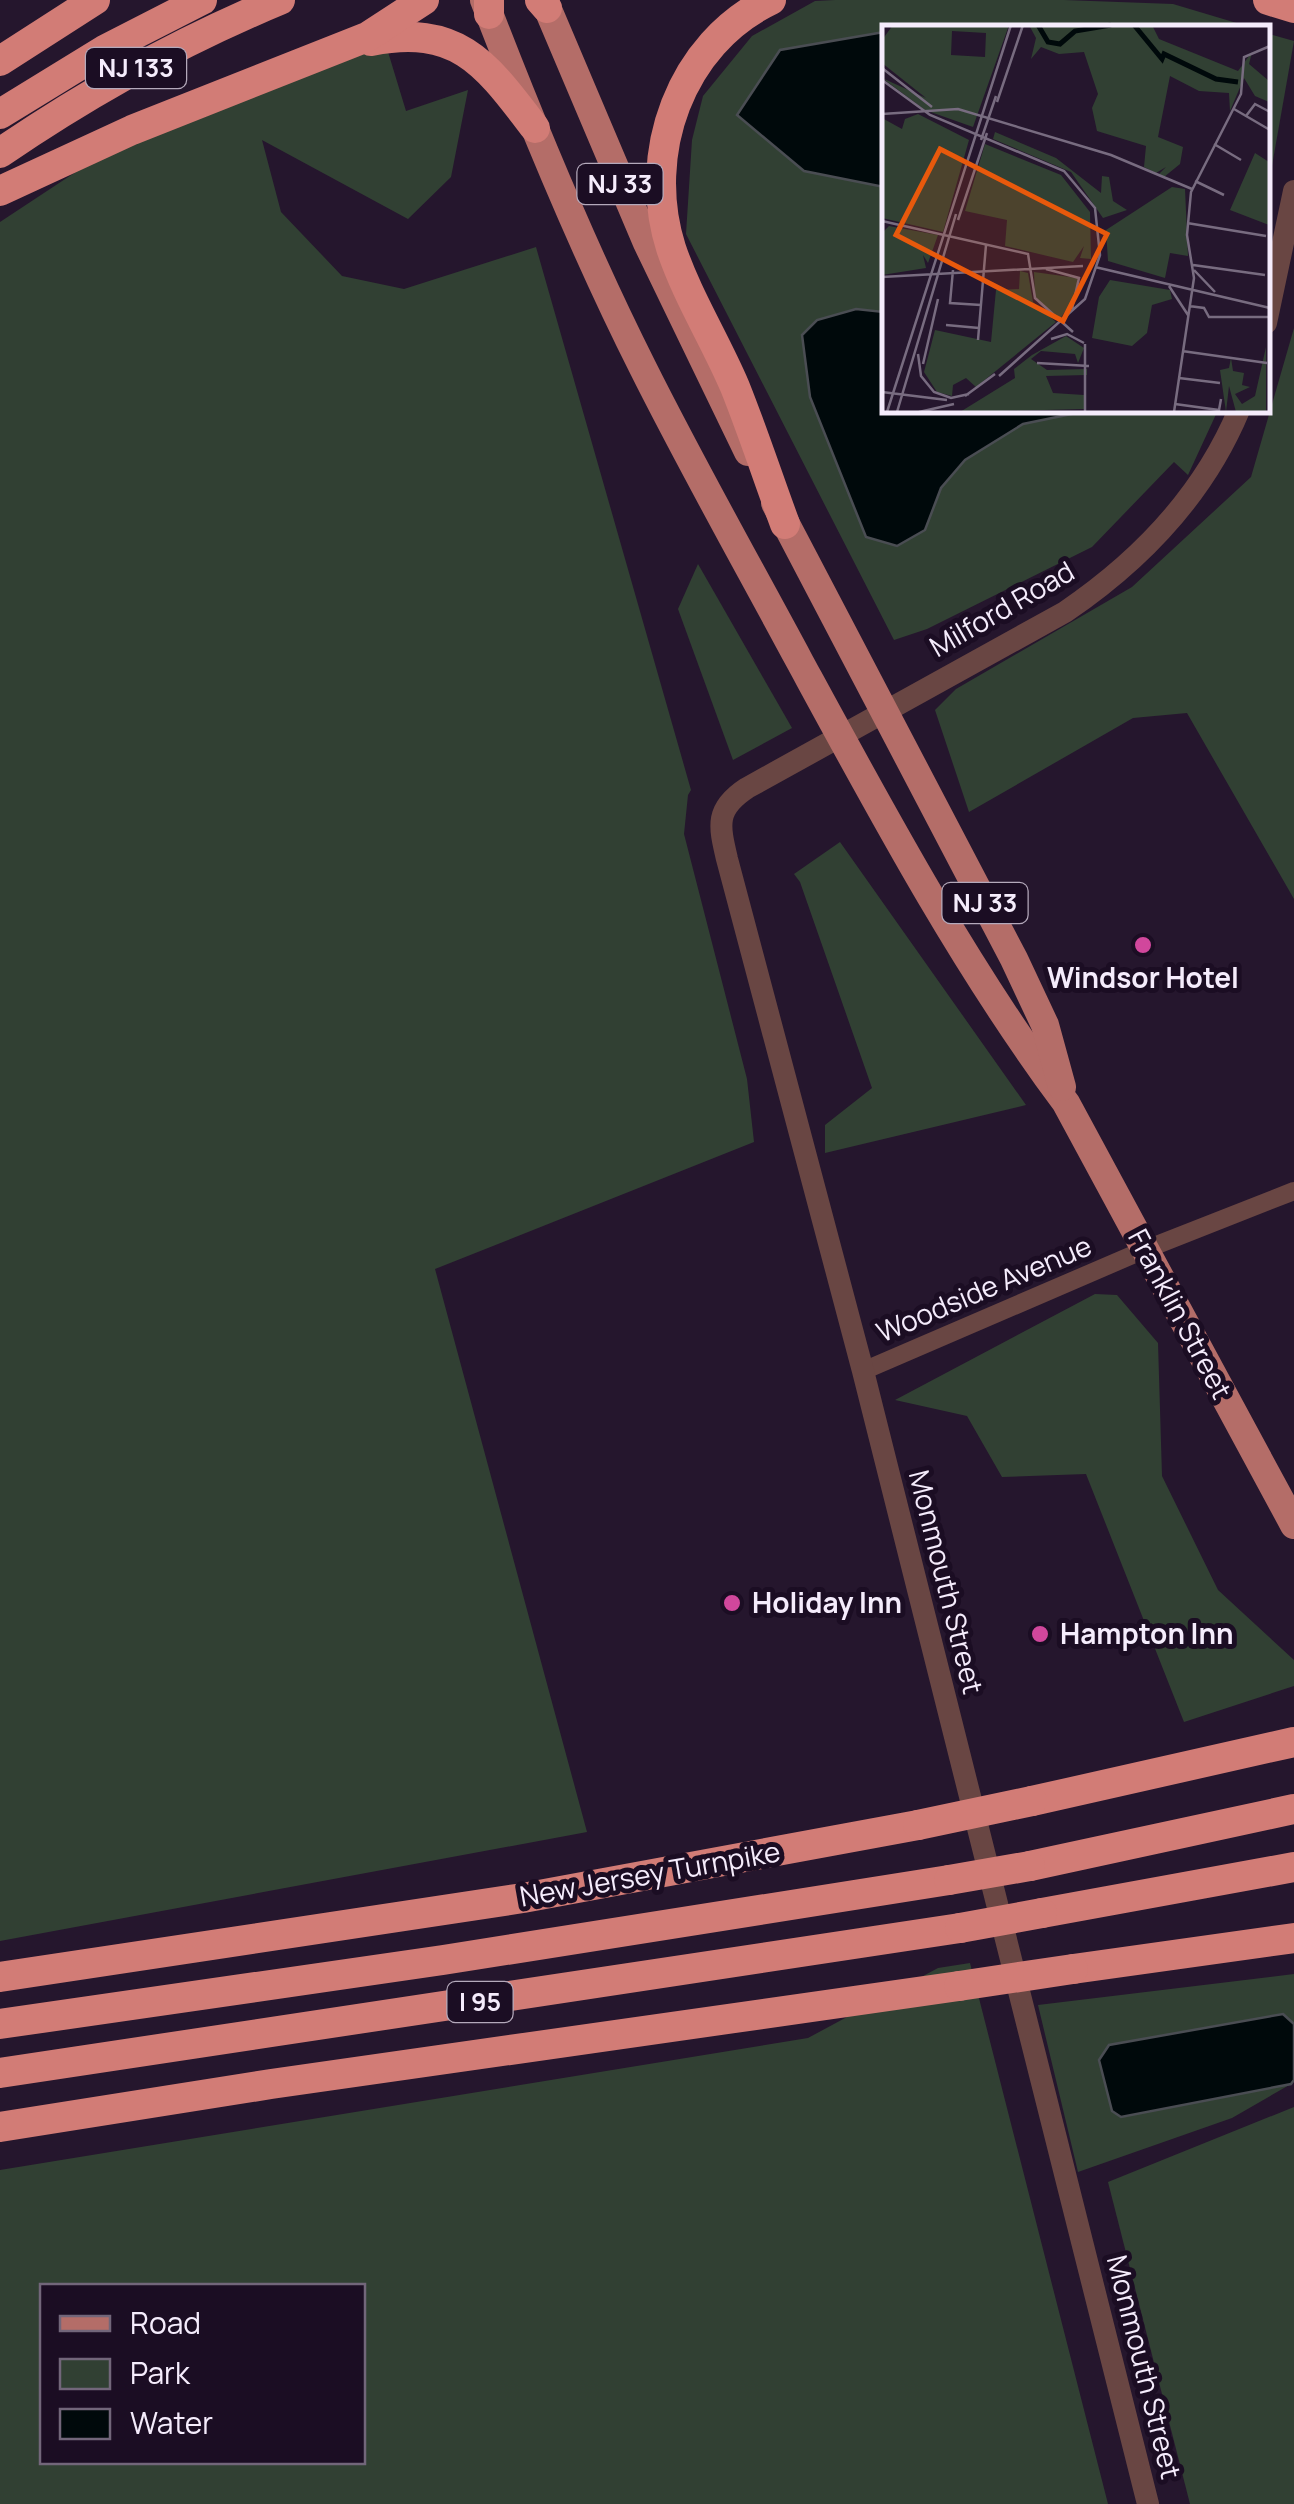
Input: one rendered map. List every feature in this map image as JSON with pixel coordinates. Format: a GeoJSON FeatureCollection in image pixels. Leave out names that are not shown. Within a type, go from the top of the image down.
{"type":"FeatureCollection","features":[{"type":"Feature","properties":{"kind":"highway"},"geometry":{"type":"LineString","coordinates":[[0,61],[95,0]]}},
{"type":"Feature","properties":{"kind":"highway","name":"NJ 133"},"geometry":{"type":"LineString","coordinates":[[0,114],[106,49],[202,0]]}},
{"type":"Feature","properties":{"kind":"highway","name":"NJ 133"},"geometry":{"type":"LineString","coordinates":[[0,152],[150,60],[280,0]]}},
{"type":"Feature","properties":{"kind":"highway"},"geometry":{"type":"LineString","coordinates":[[0,191],[120,135],[349,45],[385,28],[424,0]]}},
{"type":"Feature","properties":{"kind":"highway"},"geometry":{"type":"LineString","coordinates":[[771,0],[728,28],[690,73],[670,116],[661,180],[670,244],[734,386],[785,524]]}},
{"type":"Feature","properties":{"kind":"highway"},"geometry":{"type":"LineString","coordinates":[[1268,0],[1294,8]]}},
{"type":"Feature","properties":{"kind":"highway"},"geometry":{"type":"LineString","coordinates":[[349,45],[400,35],[450,44],[489,70],[535,128]]}},
{"type":"Feature","properties":{"kind":"highway","name":"New Jersey Turnpike"},"geometry":{"type":"LineString","coordinates":[[0,1978],[523,1898],[918,1825],[1283,1744]]}},
{"type":"Feature","properties":{"kind":"highway","name":"New Jersey Turnpike"},"geometry":{"type":"LineString","coordinates":[[0,2024],[443,1960],[950,1880],[1294,1810]]}},
{"type":"Feature","properties":{"kind":"highway","name":"I 95"},"geometry":{"type":"LineString","coordinates":[[0,2073],[960,1928],[1294,1866]]}},
{"type":"Feature","properties":{"kind":"highway","name":"I 95"},"geometry":{"type":"LineString","coordinates":[[0,2127],[271,2084],[1294,1938]]}},
{"type":"Feature","properties":{"kind":"main road","name":"NJ 33"},"geometry":{"type":"LineString","coordinates":[[544,3],[660,272],[785,524],[1030,992],[1045,1025],[1066,1103]]}},
{"type":"Feature","properties":{"kind":"main road","name":"NJ 33"},"geometry":{"type":"LineString","coordinates":[[487,5],[535,128],[650,382],[840,735],[982,981],[1066,1103]]}},
{"type":"Feature","properties":{"kind":"main road","name":"Franklin Street"},"geometry":{"type":"LineString","coordinates":[[1066,1103],[1294,1525]]}},
{"type":"Feature","properties":{"kind":"street"},"geometry":{"type":"LineString","coordinates":[[1269,309],[1294,191]]}},
{"type":"Feature","properties":{"kind":"street","name":"Milford Road"},"geometry":{"type":"LineString","coordinates":[[840,735],[1065,612],[1119,571],[1151,542],[1189,498],[1219,452],[1237,412]]}},
{"type":"Feature","properties":{"kind":"street","name":"Monmouth Street"},"geometry":{"type":"LineString","coordinates":[[840,735],[732,798],[721,822],[727,859],[862,1371],[1148,2504]]}},
{"type":"Feature","properties":{"kind":"street","name":"Woodside Avenue"},"geometry":{"type":"LineString","coordinates":[[862,1371],[1144,1250],[1294,1191]]}},
{"type":"Feature","properties":{"kind":"green space"},"geometry":{"type":"Polygon","coordinates":[[[1064,0],[1173,4],[1243,25],[882,25],[882,32],[780,50],[738,116],[804,171],[882,187],[882,312],[856,309],[817,320],[925,530],[941,488],[965,460],[1023,424],[1081,412],[1217,412],[1188,475],[1174,462],[1092,547],[927,629],[894,640],[686,234],[692,140],[703,96],[752,36],[815,1],[1064,0]]]}},
{"type":"Feature","properties":{"kind":"green space"},"geometry":{"type":"Polygon","coordinates":[[[1269,34],[1294,41],[1269,183],[1269,34]]]}},
{"type":"Feature","properties":{"kind":"green space"},"geometry":{"type":"Polygon","coordinates":[[[385,42],[406,111],[468,90],[451,177],[408,219],[262,140],[281,212],[342,276],[404,289],[536,247],[691,790],[684,834],[747,1079],[754,1142],[435,1269],[587,1832],[0,1941],[0,222],[97,158],[385,42]]]}},
{"type":"Feature","properties":{"kind":"green space"},"geometry":{"type":"Polygon","coordinates":[[[1294,328],[1294,899],[1187,713],[1133,718],[969,812],[935,710],[956,689],[1132,587],[1251,477],[1294,328]]]}},
{"type":"Feature","properties":{"kind":"green space"},"geometry":{"type":"Polygon","coordinates":[[[698,564],[792,728],[733,760],[678,609],[698,564]]]}},
{"type":"Feature","properties":{"kind":"green space"},"geometry":{"type":"Polygon","coordinates":[[[840,842],[1026,1105],[825,1153],[825,1125],[872,1088],[794,874],[840,842]]]}},
{"type":"Feature","properties":{"kind":"green space"},"geometry":{"type":"Polygon","coordinates":[[[1095,1294],[1117,1295],[1158,1343],[1162,1476],[1218,1590],[1294,1660],[1294,1686],[1184,1722],[1086,1474],[1002,1477],[967,1416],[895,1400],[1095,1294]]]}},
{"type":"Feature","properties":{"kind":"green space"},"geometry":{"type":"Polygon","coordinates":[[[970,1963],[1108,2504],[0,2504],[0,2170],[808,2038],[938,1968],[970,1963]]]}},
{"type":"Feature","properties":{"kind":"green space"},"geometry":{"type":"Polygon","coordinates":[[[1294,1974],[1294,2024],[1283,2014],[1110,2045],[1099,2061],[1121,2117],[1291,2084],[1232,2118],[1078,2172],[1038,2005],[1294,1974]]]}},
{"type":"Feature","properties":{"kind":"green space"},"geometry":{"type":"Polygon","coordinates":[[[1294,2107],[1294,2504],[1190,2504],[1108,2182],[1294,2107]]]}},
{"type":"Feature","properties":{"kind":"water"},"geometry":{"type":"Polygon","coordinates":[[[882,32],[882,187],[804,171],[737,115],[780,50],[882,32]]]}},
{"type":"Feature","properties":{"kind":"water"},"geometry":{"type":"Polygon","coordinates":[[[856,309],[882,312],[882,412],[1081,412],[1023,424],[965,460],[941,488],[925,530],[897,546],[866,537],[810,397],[802,335],[817,320],[856,309]]]}},
{"type":"Feature","properties":{"kind":"water"},"geometry":{"type":"Polygon","coordinates":[[[1283,2014],[1294,2024],[1291,2084],[1121,2117],[1112,2111],[1099,2060],[1109,2045],[1283,2014]]]}},
{"type":"Feature","properties":{"kind":"place","name":"Windsor Hotel"},"geometry":{"type":"Point","coordinates":[1143,945]}},
{"type":"Feature","properties":{"kind":"place","name":"Holiday Inn"},"geometry":{"type":"Point","coordinates":[732,1603]}},
{"type":"Feature","properties":{"kind":"place","name":"Hampton Inn"},"geometry":{"type":"Point","coordinates":[1040,1634]}}]}
